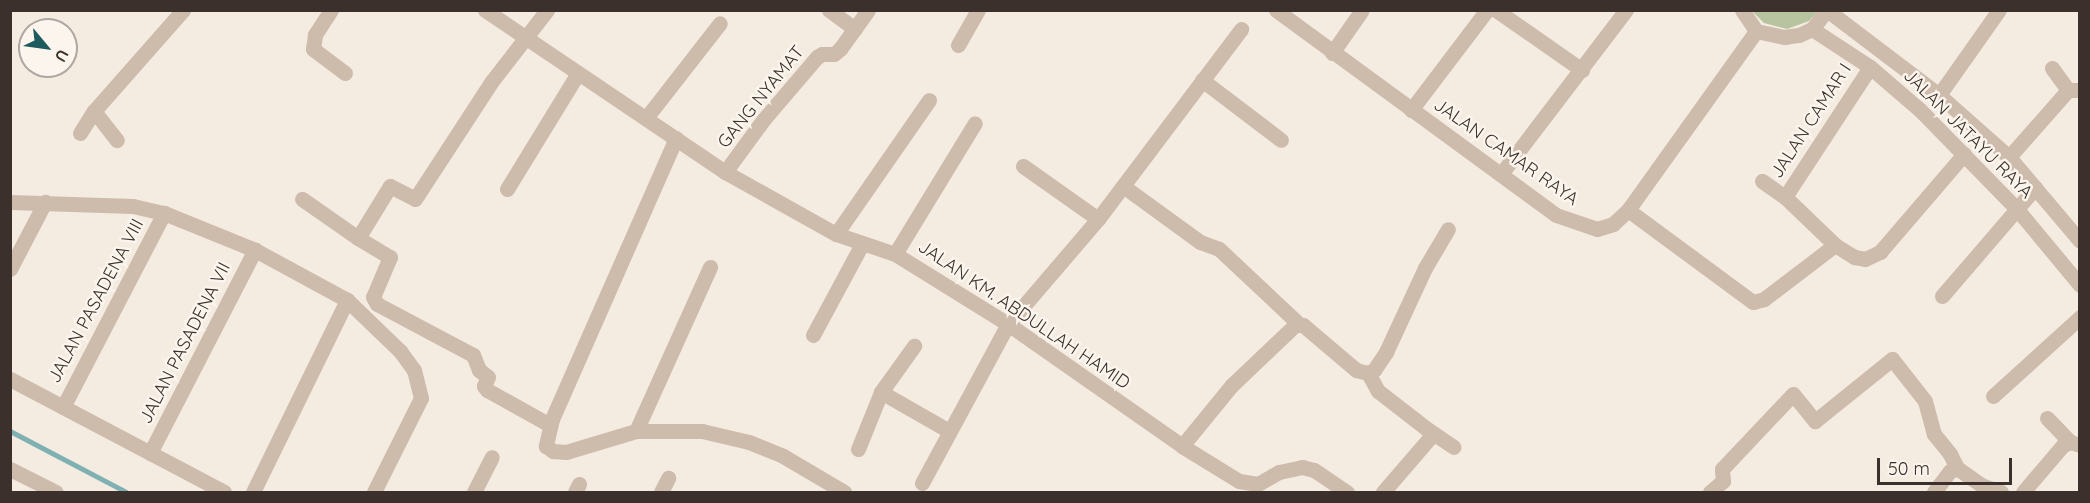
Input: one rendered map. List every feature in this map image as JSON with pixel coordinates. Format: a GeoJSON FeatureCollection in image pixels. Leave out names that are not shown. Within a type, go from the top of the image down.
{"type":"FeatureCollection","features":[{"type":"Feature","properties":{"kind":"street"},"geometry":{"type":"LineString","coordinates":[[80,133],[94,111],[183,10]]}},
{"type":"Feature","properties":{"kind":"street"},"geometry":{"type":"LineString","coordinates":[[332,10],[315,35],[313,49],[345,73]]}},
{"type":"Feature","properties":{"kind":"street","name":"JALAN KM. ABDULLAH HAMID"},"geometry":{"type":"LineString","coordinates":[[484,10],[725,172],[836,234],[895,254],[1008,324],[1182,446],[1248,484],[1258,484],[1279,472],[1302,467],[1314,471],[1347,492]]}},
{"type":"Feature","properties":{"kind":"street"},"geometry":{"type":"LineString","coordinates":[[358,238],[390,186],[415,199],[492,81],[547,10]]}},
{"type":"Feature","properties":{"kind":"street"},"geometry":{"type":"LineString","coordinates":[[830,10],[855,28]]}},
{"type":"Feature","properties":{"kind":"street","name":"GANG NYAMAT"},"geometry":{"type":"LineString","coordinates":[[725,172],[764,119],[817,57],[822,54],[834,54],[868,10]]}},
{"type":"Feature","properties":{"kind":"street"},"geometry":{"type":"LineString","coordinates":[[958,45],[978,10]]}},
{"type":"Feature","properties":{"kind":"street","name":"JALAN CAMAR RAYA"},"geometry":{"type":"LineString","coordinates":[[1276,10],[1556,215],[1597,229],[1613,224],[1628,210],[1756,31]]}},
{"type":"Feature","properties":{"kind":"street"},"geometry":{"type":"LineString","coordinates":[[1332,53],[1362,10]]}},
{"type":"Feature","properties":{"kind":"street"},"geometry":{"type":"LineString","coordinates":[[1411,110],[1487,10]]}},
{"type":"Feature","properties":{"kind":"street"},"geometry":{"type":"LineString","coordinates":[[1496,10],[1582,70]]}},
{"type":"Feature","properties":{"kind":"street"},"geometry":{"type":"LineString","coordinates":[[1501,174],[1626,10]]}},
{"type":"Feature","properties":{"kind":"street"},"geometry":{"type":"LineString","coordinates":[[1742,10],[1756,31],[1784,37],[1799,35],[1812,29],[1827,10]]}},
{"type":"Feature","properties":{"kind":"street","name":"JALAN JATAYU RAYA"},"geometry":{"type":"LineString","coordinates":[[1827,10],[1939,95],[2009,157],[2079,241]]}},
{"type":"Feature","properties":{"kind":"street"},"geometry":{"type":"LineString","coordinates":[[1939,95],[1999,10]]}},
{"type":"Feature","properties":{"kind":"street"},"geometry":{"type":"LineString","coordinates":[[646,118],[720,23]]}},
{"type":"Feature","properties":{"kind":"street"},"geometry":{"type":"LineString","coordinates":[[922,483],[1008,324],[1098,219],[1241,28]]}},
{"type":"Feature","properties":{"kind":"street","name":"JALAN JATAYU RAYA"},"geometry":{"type":"LineString","coordinates":[[1812,29],[1870,67],[1920,110],[2016,208],[2079,285]]}},
{"type":"Feature","properties":{"kind":"street","name":"JALAN CAMAR I"},"geometry":{"type":"LineString","coordinates":[[1785,197],[1870,67]]}},
{"type":"Feature","properties":{"kind":"street"},"geometry":{"type":"LineString","coordinates":[[2009,157],[2074,90],[2052,68]]}},
{"type":"Feature","properties":{"kind":"street"},"geometry":{"type":"LineString","coordinates":[[507,189],[578,73]]}},
{"type":"Feature","properties":{"kind":"street"},"geometry":{"type":"LineString","coordinates":[[1202,80],[1281,140]]}},
{"type":"Feature","properties":{"kind":"street"},"geometry":{"type":"LineString","coordinates":[[836,234],[929,100]]}},
{"type":"Feature","properties":{"kind":"street"},"geometry":{"type":"LineString","coordinates":[[94,111],[117,140]]}},
{"type":"Feature","properties":{"kind":"street"},"geometry":{"type":"LineString","coordinates":[[895,254],[975,123]]}},
{"type":"Feature","properties":{"kind":"street"},"geometry":{"type":"LineString","coordinates":[[676,138],[550,425],[546,446],[554,452],[566,453],[636,431],[702,431],[749,441],[783,456],[834,491]]}},
{"type":"Feature","properties":{"kind":"street"},"geometry":{"type":"LineString","coordinates":[[1762,181],[1785,197],[1834,245],[1854,257],[1865,259],[1880,252],[1964,154]]}},
{"type":"Feature","properties":{"kind":"street"},"geometry":{"type":"LineString","coordinates":[[1023,166],[1098,219]]}},
{"type":"Feature","properties":{"kind":"street"},"geometry":{"type":"LineString","coordinates":[[1123,186],[1200,242],[1219,249],[1299,324],[1356,370],[1368,373],[1378,391],[1433,434],[1454,447]]}},
{"type":"Feature","properties":{"kind":"street"},"geometry":{"type":"LineString","coordinates":[[1942,296],[2035,188]]}},
{"type":"Feature","properties":{"kind":"street"},"geometry":{"type":"LineString","coordinates":[[302,199],[390,257],[373,297],[376,304],[473,355],[479,370],[488,377],[484,386],[487,390],[550,425]]}},
{"type":"Feature","properties":{"kind":"street"},"geometry":{"type":"LineString","coordinates":[[10,202],[133,206],[164,213],[255,250],[347,300],[400,351],[414,370],[421,398],[374,492]]}},
{"type":"Feature","properties":{"kind":"street"},"geometry":{"type":"LineString","coordinates":[[10,269],[45,202]]}},
{"type":"Feature","properties":{"kind":"street"},"geometry":{"type":"LineString","coordinates":[[1628,210],[1753,302],[1764,299],[1834,245]]}},
{"type":"Feature","properties":{"kind":"street","name":"JALAN PASADENA VIII"},"geometry":{"type":"LineString","coordinates":[[63,407],[164,213]]}},
{"type":"Feature","properties":{"kind":"street"},"geometry":{"type":"LineString","coordinates":[[1368,373],[1378,365],[1386,352],[1425,268],[1448,229]]}},
{"type":"Feature","properties":{"kind":"street"},"geometry":{"type":"LineString","coordinates":[[813,335],[862,244]]}},
{"type":"Feature","properties":{"kind":"street","name":"JALAN PASADENA VII"},"geometry":{"type":"LineString","coordinates":[[150,453],[255,250]]}},
{"type":"Feature","properties":{"kind":"street"},"geometry":{"type":"LineString","coordinates":[[636,431],[710,267]]}},
{"type":"Feature","properties":{"kind":"street"},"geometry":{"type":"LineString","coordinates":[[253,492],[347,300]]}},
{"type":"Feature","properties":{"kind":"street"},"geometry":{"type":"LineString","coordinates":[[1993,396],[2079,317]]}},
{"type":"Feature","properties":{"kind":"street"},"geometry":{"type":"LineString","coordinates":[[1182,446],[1232,385],[1299,324]]}},
{"type":"Feature","properties":{"kind":"street"},"geometry":{"type":"LineString","coordinates":[[858,449],[881,392],[914,346]]}},
{"type":"Feature","properties":{"kind":"street"},"geometry":{"type":"LineString","coordinates":[[1710,492],[1723,481],[1722,469],[1793,394],[1815,421],[1892,359],[1924,401],[1934,434],[1950,454],[1957,468],[1981,484],[2001,492]]}},
{"type":"Feature","properties":{"kind":"street"},"geometry":{"type":"LineString","coordinates":[[10,379],[224,492]]}},
{"type":"Feature","properties":{"kind":"street"},"geometry":{"type":"LineString","coordinates":[[881,392],[949,431]]}},
{"type":"Feature","properties":{"kind":"street"},"geometry":{"type":"LineString","coordinates":[[2023,492],[2055,452],[2075,444],[2047,418]]}},
{"type":"Feature","properties":{"kind":"street"},"geometry":{"type":"LineString","coordinates":[[1383,492],[1433,434]]}},
{"type":"Feature","properties":{"kind":"street"},"geometry":{"type":"LineString","coordinates":[[474,492],[492,457]]}},
{"type":"Feature","properties":{"kind":"street"},"geometry":{"type":"LineString","coordinates":[[1934,492],[1950,471],[1957,468]]}},
{"type":"Feature","properties":{"kind":"street"},"geometry":{"type":"LineString","coordinates":[[10,469],[56,492]]}},
{"type":"Feature","properties":{"kind":"green space"},"geometry":{"type":"Polygon","coordinates":[[[1752,11],[1818,11],[1809,21],[1787,29],[1764,23],[1752,11]]]}},
{"type":"Feature","properties":{"kind":"waterway"},"geometry":{"type":"LineString","coordinates":[[10,431],[126,492]]}}]}
